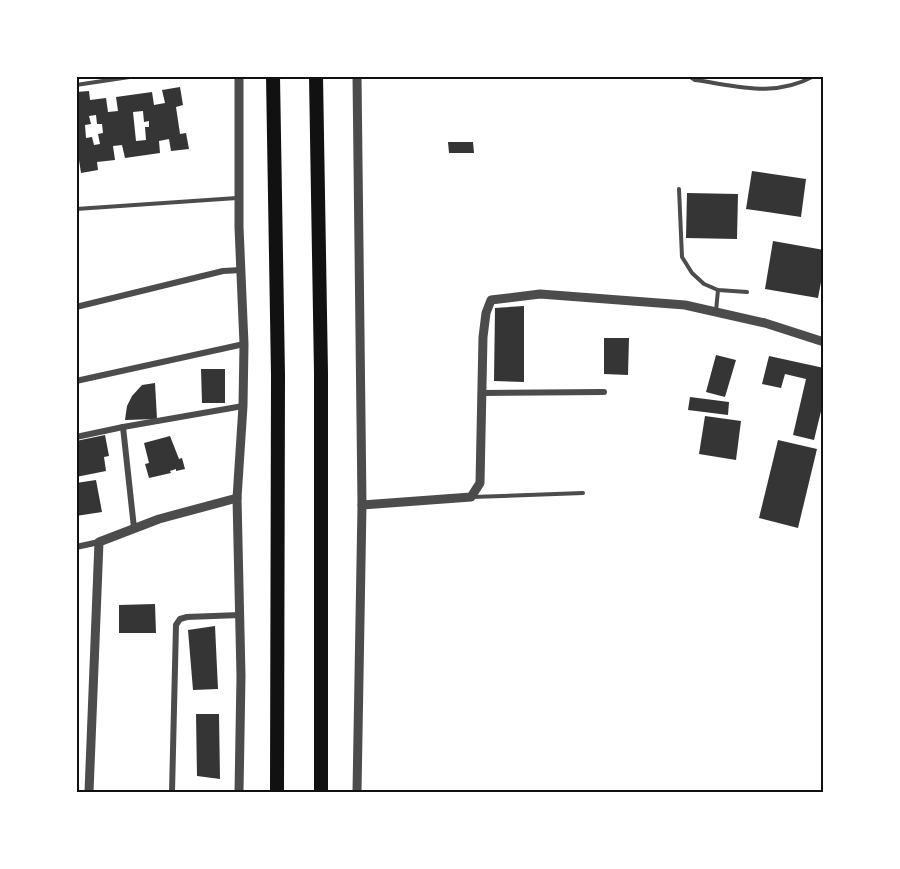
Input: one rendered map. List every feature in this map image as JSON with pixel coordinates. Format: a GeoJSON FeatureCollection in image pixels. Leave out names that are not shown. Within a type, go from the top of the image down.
{"type":"FeatureCollection","features":[{"type":"Feature","properties":{"kind":"highway"},"geometry":{"type":"LineString","coordinates":[[273,76],[278,375],[277,792]]}},
{"type":"Feature","properties":{"kind":"highway"},"geometry":{"type":"LineString","coordinates":[[316,76],[321,374],[321,792]]}},
{"type":"Feature","properties":{"kind":"street"},"geometry":{"type":"LineString","coordinates":[[239,76],[239,198],[244,344],[243,406],[237,498],[240,615],[239,792]]}},
{"type":"Feature","properties":{"kind":"street"},"geometry":{"type":"LineString","coordinates":[[357,76],[362,505],[357,792]]}},
{"type":"Feature","properties":{"kind":"street"},"geometry":{"type":"LineString","coordinates":[[76,307],[224,271],[241,270]]}},
{"type":"Feature","properties":{"kind":"street"},"geometry":{"type":"LineString","coordinates":[[362,505],[471,497],[480,483],[483,337],[486,313],[491,300],[540,294],[686,305],[765,323],[824,342]]}},
{"type":"Feature","properties":{"kind":"street"},"geometry":{"type":"LineString","coordinates":[[76,381],[244,344]]}},
{"type":"Feature","properties":{"kind":"street"},"geometry":{"type":"LineString","coordinates":[[482,393],[604,392]]}},
{"type":"Feature","properties":{"kind":"street"},"geometry":{"type":"LineString","coordinates":[[76,437],[243,406]]}},
{"type":"Feature","properties":{"kind":"street"},"geometry":{"type":"LineString","coordinates":[[123,427],[134,528]]}},
{"type":"Feature","properties":{"kind":"street"},"geometry":{"type":"LineString","coordinates":[[76,547],[99,542],[159,519],[237,498]]}},
{"type":"Feature","properties":{"kind":"street"},"geometry":{"type":"LineString","coordinates":[[89,792],[99,542]]}},
{"type":"Feature","properties":{"kind":"street"},"geometry":{"type":"LineString","coordinates":[[172,792],[176,625],[180,619],[187,617],[240,615]]}},
{"type":"Feature","properties":{"kind":"lane"},"geometry":{"type":"LineString","coordinates":[[76,85],[136,76]]}},
{"type":"Feature","properties":{"kind":"lane"},"geometry":{"type":"LineString","coordinates":[[689,76],[695,81],[768,90],[786,88],[814,76]]}},
{"type":"Feature","properties":{"kind":"lane"},"geometry":{"type":"LineString","coordinates":[[679,189],[682,257],[692,273],[704,284],[718,291],[747,292]]}},
{"type":"Feature","properties":{"kind":"lane"},"geometry":{"type":"LineString","coordinates":[[76,209],[239,198]]}},
{"type":"Feature","properties":{"kind":"lane"},"geometry":{"type":"LineString","coordinates":[[716,312],[718,291]]}},
{"type":"Feature","properties":{"kind":"lane"},"geometry":{"type":"LineString","coordinates":[[471,497],[583,493]]}},
{"type":"Feature","properties":{"kind":"building"},"geometry":{"type":"Polygon","coordinates":[[[180,87],[183,105],[176,107],[180,134],[186,133],[189,149],[171,151],[169,139],[159,141],[160,153],[125,158],[122,145],[113,146],[115,160],[97,162],[98,170],[81,173],[79,160],[76,160],[76,92],[89,91],[90,100],[106,98],[108,112],[118,111],[116,97],[152,92],[154,105],[165,103],[162,90],[180,87]],[[143,111],[133,112],[136,141],[146,140],[145,127],[149,127],[149,121],[144,122],[143,111]],[[96,115],[89,116],[91,124],[85,125],[86,138],[92,137],[94,145],[100,144],[98,134],[103,133],[102,124],[97,124],[96,115]]]}},
{"type":"Feature","properties":{"kind":"building"},"geometry":{"type":"Polygon","coordinates":[[[448,142],[473,142],[474,153],[449,153],[448,142]]]}},
{"type":"Feature","properties":{"kind":"building"},"geometry":{"type":"Polygon","coordinates":[[[752,171],[806,179],[801,217],[746,209],[752,171]]]}},
{"type":"Feature","properties":{"kind":"building"},"geometry":{"type":"Polygon","coordinates":[[[687,193],[738,194],[737,239],[686,238],[687,193]]]}},
{"type":"Feature","properties":{"kind":"building"},"geometry":{"type":"Polygon","coordinates":[[[773,241],[824,250],[824,266],[818,298],[765,289],[773,241]]]}},
{"type":"Feature","properties":{"kind":"building"},"geometry":{"type":"Polygon","coordinates":[[[524,306],[524,382],[494,381],[495,308],[524,306]]]}},
{"type":"Feature","properties":{"kind":"building"},"geometry":{"type":"Polygon","coordinates":[[[604,338],[629,338],[628,375],[604,374],[604,338]]]}},
{"type":"Feature","properties":{"kind":"building"},"geometry":{"type":"Polygon","coordinates":[[[716,355],[736,360],[725,397],[706,392],[716,355]]]}},
{"type":"Feature","properties":{"kind":"building"},"geometry":{"type":"Polygon","coordinates":[[[769,356],[824,368],[824,399],[814,440],[793,435],[806,379],[785,374],[781,388],[762,384],[769,356]]]}},
{"type":"Feature","properties":{"kind":"building"},"geometry":{"type":"Polygon","coordinates":[[[201,369],[225,369],[225,403],[202,403],[201,369]]]}},
{"type":"Feature","properties":{"kind":"building"},"geometry":{"type":"Polygon","coordinates":[[[155,383],[157,419],[125,420],[127,406],[132,396],[142,385],[155,383]]]}},
{"type":"Feature","properties":{"kind":"building"},"geometry":{"type":"Polygon","coordinates":[[[690,397],[729,402],[728,415],[688,410],[690,397]]]}},
{"type":"Feature","properties":{"kind":"building"},"geometry":{"type":"Polygon","coordinates":[[[705,416],[741,421],[736,460],[699,454],[705,416]]]}},
{"type":"Feature","properties":{"kind":"building"},"geometry":{"type":"Polygon","coordinates":[[[105,435],[109,456],[104,457],[106,471],[76,477],[76,441],[105,435]]]}},
{"type":"Feature","properties":{"kind":"building"},"geometry":{"type":"Polygon","coordinates":[[[170,436],[179,459],[182,458],[185,469],[176,471],[176,469],[170,471],[171,473],[149,478],[145,464],[149,463],[144,443],[170,436]]]}},
{"type":"Feature","properties":{"kind":"building"},"geometry":{"type":"Polygon","coordinates":[[[778,440],[817,449],[798,528],[759,518],[778,440]]]}},
{"type":"Feature","properties":{"kind":"building"},"geometry":{"type":"Polygon","coordinates":[[[96,480],[102,512],[76,516],[76,483],[96,480]]]}},
{"type":"Feature","properties":{"kind":"building"},"geometry":{"type":"Polygon","coordinates":[[[155,604],[156,633],[119,633],[119,605],[155,604]]]}},
{"type":"Feature","properties":{"kind":"building"},"geometry":{"type":"Polygon","coordinates":[[[215,626],[218,689],[193,690],[188,630],[215,626]]]}},
{"type":"Feature","properties":{"kind":"building"},"geometry":{"type":"Polygon","coordinates":[[[196,714],[219,714],[220,779],[197,776],[196,714]]]}}]}
